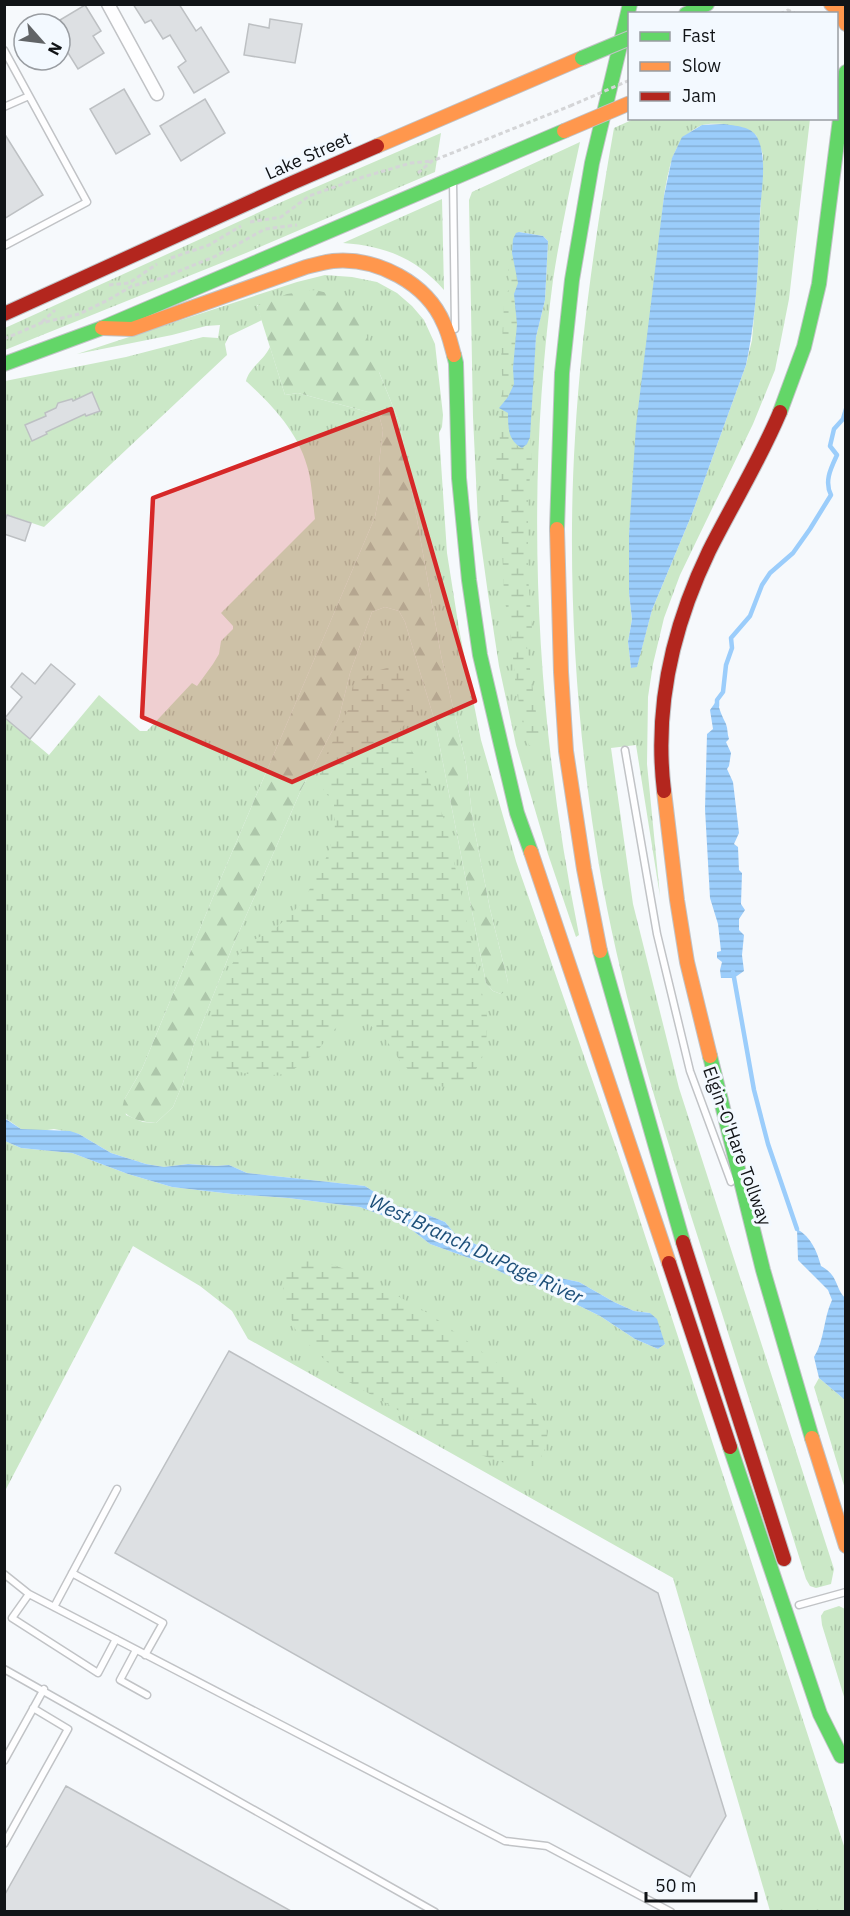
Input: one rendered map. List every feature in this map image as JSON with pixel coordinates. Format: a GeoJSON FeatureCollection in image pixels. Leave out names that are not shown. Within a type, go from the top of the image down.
{"type":"FeatureCollection","features":[{"type":"Feature","properties":{"kind":"main road"},"geometry":{"type":"LineString","coordinates":[[690,12],[707,4]]}},
{"type":"Feature","properties":{"kind":"main road"},"geometry":{"type":"LineString","coordinates":[[628,12],[592,163],[572,280],[562,373],[556,510],[566,751],[584,869],[601,954],[673,1209],[788,1571]]}},
{"type":"Feature","properties":{"kind":"main road","name":"Lake Street"},"geometry":{"type":"LineString","coordinates":[[4,314],[292,183],[628,39]]}},
{"type":"Feature","properties":{"kind":"main road"},"geometry":{"type":"LineString","coordinates":[[763,1270],[687,962],[662,775],[662,717],[671,661],[687,602],[709,552],[779,415],[804,347],[819,284],[846,72]]}},
{"type":"Feature","properties":{"kind":"main road"},"geometry":{"type":"LineString","coordinates":[[4,364],[102,328],[628,104]]}},
{"type":"Feature","properties":{"kind":"main road"},"geometry":{"type":"LineString","coordinates":[[102,328],[132,328],[306,267],[334,261],[359,262],[387,269],[407,281],[428,299],[444,323],[456,363],[459,478],[469,580],[480,655],[517,813],[820,1714],[846,1770]]}},
{"type":"Feature","properties":{"kind":"main road","name":"Elgin-O'Hare Tollway"},"geometry":{"type":"LineString","coordinates":[[763,1270],[846,1546]]}},
{"type":"Feature","properties":{"kind":"main road"},"geometry":{"type":"LineString","coordinates":[[812,1647],[832,1710],[841,1756]]}},
{"type":"Feature","properties":{"kind":"street"},"geometry":{"type":"LineString","coordinates":[[108,4],[157,94]]}},
{"type":"Feature","properties":{"kind":"lane"},"geometry":{"type":"LineString","coordinates":[[4,246],[87,202],[5,54]]}},
{"type":"Feature","properties":{"kind":"lane"},"geometry":{"type":"LineString","coordinates":[[4,107],[29,96]]}},
{"type":"Feature","properties":{"kind":"lane"},"geometry":{"type":"LineString","coordinates":[[453,177],[456,363]]}},
{"type":"Feature","properties":{"kind":"lane","name":"Elgin-O'Hare Tollway"},"geometry":{"type":"LineString","coordinates":[[625,750],[657,934],[690,1071],[734,1192]]}},
{"type":"Feature","properties":{"kind":"lane","name":"Elgin-O'Hare Tollway"},"geometry":{"type":"LineString","coordinates":[[738,1203],[763,1270]]}},
{"type":"Feature","properties":{"kind":"lane"},"geometry":{"type":"LineString","coordinates":[[54,1607],[117,1489]]}},
{"type":"Feature","properties":{"kind":"lane"},"geometry":{"type":"LineString","coordinates":[[72,1573],[163,1623],[146,1655]]}},
{"type":"Feature","properties":{"kind":"lane"},"geometry":{"type":"LineString","coordinates":[[4,1574],[28,1594],[505,1841],[547,1846],[671,1911]]}},
{"type":"Feature","properties":{"kind":"lane"},"geometry":{"type":"LineString","coordinates":[[799,1605],[846,1592]]}},
{"type":"Feature","properties":{"kind":"lane"},"geometry":{"type":"LineString","coordinates":[[28,1594],[12,1618],[98,1673],[116,1640]]}},
{"type":"Feature","properties":{"kind":"lane"},"geometry":{"type":"LineString","coordinates":[[136,1650],[120,1680],[147,1695]]}},
{"type":"Feature","properties":{"kind":"lane"},"geometry":{"type":"LineString","coordinates":[[4,1669],[44,1689],[435,1911]]}},
{"type":"Feature","properties":{"kind":"lane"},"geometry":{"type":"LineString","coordinates":[[4,1761],[44,1689]]}},
{"type":"Feature","properties":{"kind":"lane"},"geometry":{"type":"LineString","coordinates":[[4,1844],[68,1729],[33,1708]]}},
{"type":"Feature","properties":{"kind":"path"},"geometry":{"type":"LineString","coordinates":[[411,177],[432,161],[628,81]]}},
{"type":"Feature","properties":{"kind":"path"},"geometry":{"type":"LineString","coordinates":[[165,260],[209,245],[252,221],[281,217],[309,196],[373,173],[411,163],[432,161]]}},
{"type":"Feature","properties":{"kind":"path"},"geometry":{"type":"LineString","coordinates":[[4,339],[41,323],[79,314],[132,286],[162,279],[216,256],[265,229],[299,225]]}},
{"type":"Feature","properties":{"kind":"path"},"geometry":{"type":"LineString","coordinates":[[106,285],[129,283],[159,263]]}},
{"type":"Feature","properties":{"kind":"path"},"geometry":{"type":"LineString","coordinates":[[41,323],[57,309]]}},
{"type":"Feature","properties":{"kind":"highlighted area"},"geometry":{"type":"Polygon","coordinates":[[[391,409],[475,701],[292,782],[142,717],[153,498],[391,409]]]}},
{"type":"Feature","properties":{"kind":"green space"},"geometry":{"type":"Polygon","coordinates":[[[632,120],[810,120],[789,299],[775,370],[753,424],[680,575],[664,618],[653,664],[648,697],[647,764],[660,896],[636,745],[611,748],[633,904],[679,1088],[834,1569],[831,1584],[816,1588],[810,1586],[806,1579],[654,1095],[614,943],[595,840],[578,691],[572,538],[578,399],[595,243],[614,128],[632,120]],[[709,124],[700,126],[683,139],[673,156],[664,196],[629,534],[629,593],[632,619],[628,642],[631,668],[637,666],[652,610],[692,514],[746,365],[752,340],[757,281],[763,155],[756,135],[724,124],[709,124]]]}},
{"type":"Feature","properties":{"kind":"green space"},"geometry":{"type":"Polygon","coordinates":[[[441,133],[435,172],[246,253],[5,350],[5,328],[286,200],[441,133]]]}},
{"type":"Feature","properties":{"kind":"green space"},"geometry":{"type":"Polygon","coordinates":[[[580,142],[553,280],[544,362],[537,526],[544,691],[564,854],[579,935],[576,937],[548,854],[516,745],[499,666],[488,594],[478,522],[473,417],[469,200],[472,192],[580,142]],[[519,232],[531,398],[536,337],[545,300],[548,241],[543,236],[519,232]]]}},
{"type":"Feature","properties":{"kind":"green space"},"geometry":{"type":"Polygon","coordinates":[[[442,199],[444,290],[422,270],[399,256],[373,247],[343,243],[442,199]]]}},
{"type":"Feature","properties":{"kind":"green space"},"geometry":{"type":"Polygon","coordinates":[[[512,253],[518,283],[514,295],[517,324],[514,384],[508,397],[499,408],[503,388],[501,361],[504,305],[509,287],[508,262],[512,253]]]}},
{"type":"Feature","properties":{"kind":"green space"},"geometry":{"type":"Polygon","coordinates":[[[325,275],[377,282],[397,293],[424,320],[435,344],[443,415],[439,433],[447,553],[481,740],[516,861],[623,1168],[845,1849],[845,1911],[770,1911],[673,1578],[248,1339],[232,1311],[200,1286],[133,1246],[5,1491],[5,1141],[21,1148],[72,1153],[128,1174],[172,1187],[360,1207],[403,1223],[430,1244],[547,1290],[600,1316],[635,1339],[658,1349],[665,1344],[650,1313],[634,1311],[579,1282],[541,1274],[511,1261],[456,1235],[445,1222],[396,1206],[365,1186],[247,1173],[229,1165],[188,1164],[164,1167],[146,1164],[111,1153],[79,1134],[54,1129],[41,1131],[21,1129],[5,1118],[5,718],[49,755],[99,695],[140,731],[147,731],[192,683],[197,686],[213,664],[219,654],[221,641],[233,629],[221,613],[315,519],[309,473],[299,446],[285,422],[246,381],[250,372],[270,347],[285,395],[298,393],[379,415],[383,430],[379,463],[380,489],[375,517],[142,1069],[124,1100],[126,1115],[143,1122],[156,1123],[173,1107],[183,1083],[194,1044],[232,948],[301,790],[339,718],[350,673],[372,612],[385,607],[399,611],[405,622],[435,722],[486,983],[493,991],[501,994],[508,982],[490,909],[473,822],[466,764],[441,655],[400,424],[379,372],[257,305],[262,320],[229,336],[225,344],[227,355],[44,527],[5,514],[5,381],[126,357],[203,337],[218,338],[220,325],[206,326],[77,354],[297,282],[325,275]]]}},
{"type":"Feature","properties":{"kind":"green space"},"geometry":{"type":"Polygon","coordinates":[[[315,290],[356,303],[379,372],[400,424],[441,655],[466,764],[473,822],[490,909],[508,982],[506,991],[501,994],[493,991],[486,983],[435,722],[405,622],[399,611],[385,607],[372,612],[350,673],[339,718],[301,790],[232,948],[194,1044],[183,1083],[173,1107],[156,1123],[142,1121],[125,1113],[122,1109],[124,1100],[142,1069],[375,517],[380,489],[379,463],[383,430],[379,415],[298,393],[285,395],[257,306],[287,294],[315,290]]]}},
{"type":"Feature","properties":{"kind":"green space"},"geometry":{"type":"Polygon","coordinates":[[[499,408],[508,413],[511,436],[519,447],[527,444],[530,437],[532,463],[528,492],[528,576],[532,629],[527,647],[540,742],[537,748],[529,745],[525,735],[516,688],[504,595],[499,473],[494,458],[500,445],[499,408]]]}},
{"type":"Feature","properties":{"kind":"green space"},"geometry":{"type":"Polygon","coordinates":[[[390,667],[404,675],[412,697],[414,716],[400,729],[427,775],[446,824],[488,1021],[485,1052],[473,1075],[453,1087],[427,1086],[402,1064],[387,1041],[369,1024],[350,1018],[335,1029],[317,1051],[288,1074],[256,1076],[224,1068],[209,1057],[209,1021],[226,973],[245,945],[276,928],[301,904],[323,866],[335,833],[334,804],[320,785],[320,768],[348,710],[353,685],[373,672],[390,667]]]}},
{"type":"Feature","properties":{"kind":"green space"},"geometry":{"type":"Polygon","coordinates":[[[310,1260],[331,1264],[363,1276],[431,1315],[496,1362],[535,1401],[548,1431],[545,1449],[537,1466],[514,1466],[469,1451],[349,1382],[295,1329],[284,1298],[282,1275],[290,1264],[310,1260]]]}},
{"type":"Feature","properties":{"kind":"green space"},"geometry":{"type":"Polygon","coordinates":[[[819,1378],[845,1400],[845,1489],[814,1387],[819,1378]]]}},
{"type":"Feature","properties":{"kind":"green space"},"geometry":{"type":"Polygon","coordinates":[[[839,1606],[845,1609],[845,1700],[821,1616],[824,1611],[839,1606]]]}},
{"type":"Feature","properties":{"kind":"water"},"geometry":{"type":"Polygon","coordinates":[[[724,124],[742,127],[754,133],[762,155],[763,174],[756,289],[750,346],[746,365],[692,514],[652,610],[637,667],[631,668],[628,642],[632,619],[629,593],[629,534],[636,426],[664,196],[672,158],[682,137],[702,125],[724,124]]]}},
{"type":"Feature","properties":{"kind":"water"},"geometry":{"type":"Polygon","coordinates":[[[519,232],[543,236],[548,241],[545,300],[536,337],[530,437],[522,448],[511,438],[508,413],[499,408],[508,397],[514,384],[517,324],[514,294],[518,283],[512,253],[513,239],[519,232]]]}},
{"type":"Feature","properties":{"kind":"water"},"geometry":{"type":"Polygon","coordinates":[[[717,700],[727,726],[729,739],[726,742],[731,753],[727,769],[733,782],[739,833],[734,844],[738,847],[739,870],[742,873],[741,904],[745,910],[739,919],[739,930],[744,935],[742,955],[744,971],[734,978],[721,978],[722,962],[717,958],[717,952],[721,951],[718,924],[710,898],[705,809],[707,734],[713,729],[710,710],[717,700]]]}},
{"type":"Feature","properties":{"kind":"water","name":"West Branch DuPage River"},"geometry":{"type":"Polygon","coordinates":[[[4,1118],[21,1129],[70,1131],[111,1153],[146,1164],[164,1167],[188,1164],[229,1165],[247,1173],[365,1186],[396,1206],[445,1222],[456,1235],[511,1261],[541,1274],[579,1282],[634,1311],[650,1313],[657,1319],[665,1344],[658,1349],[635,1339],[600,1316],[547,1290],[430,1244],[403,1223],[360,1207],[172,1187],[128,1174],[72,1153],[21,1148],[5,1141],[4,1118]]]}},
{"type":"Feature","properties":{"kind":"water"},"geometry":{"type":"Polygon","coordinates":[[[797,1229],[810,1240],[821,1266],[834,1277],[845,1298],[845,1400],[819,1378],[814,1357],[832,1300],[828,1290],[798,1260],[797,1229]]]}},
{"type":"Feature","properties":{"kind":"building"},"geometry":{"type":"Polygon","coordinates":[[[133,4],[179,4],[196,31],[201,27],[229,72],[194,93],[178,67],[186,61],[170,35],[163,39],[151,20],[145,23],[133,4]]]}},
{"type":"Feature","properties":{"kind":"building"},"geometry":{"type":"Polygon","coordinates":[[[85,5],[101,31],[93,36],[104,53],[78,69],[72,59],[72,13],[85,5]]]}},
{"type":"Feature","properties":{"kind":"building"},"geometry":{"type":"Polygon","coordinates":[[[270,19],[302,24],[295,63],[244,55],[249,24],[269,28],[270,19]]]}},
{"type":"Feature","properties":{"kind":"building"},"geometry":{"type":"Polygon","coordinates":[[[124,89],[150,134],[116,154],[90,109],[124,89]]]}},
{"type":"Feature","properties":{"kind":"building"},"geometry":{"type":"Polygon","coordinates":[[[205,99],[225,133],[181,161],[160,126],[205,99]]]}},
{"type":"Feature","properties":{"kind":"building"},"geometry":{"type":"Polygon","coordinates":[[[4,133],[43,195],[4,219],[4,133]]]}},
{"type":"Feature","properties":{"kind":"building"},"geometry":{"type":"Polygon","coordinates":[[[92,392],[100,411],[86,416],[85,414],[32,441],[25,425],[46,416],[45,413],[56,408],[58,403],[72,399],[73,401],[92,392]]]}},
{"type":"Feature","properties":{"kind":"building"},"geometry":{"type":"Polygon","coordinates":[[[7,515],[31,523],[25,541],[4,534],[7,515]]]}},
{"type":"Feature","properties":{"kind":"building"},"geometry":{"type":"Polygon","coordinates":[[[51,664],[75,684],[30,739],[5,718],[22,697],[11,687],[22,673],[35,684],[51,664]]]}},
{"type":"Feature","properties":{"kind":"building"},"geometry":{"type":"Polygon","coordinates":[[[229,1351],[658,1593],[726,1816],[690,1877],[115,1553],[229,1351]]]}},
{"type":"Feature","properties":{"kind":"building"},"geometry":{"type":"Polygon","coordinates":[[[66,1786],[291,1911],[4,1911],[4,1896],[66,1786]]]}},
{"type":"Feature","properties":{"kind":"waterway"},"geometry":{"type":"LineString","coordinates":[[717,706],[717,700],[723,692],[726,665],[732,648],[731,638],[750,616],[762,585],[770,573],[793,553],[831,495],[828,480],[837,455],[830,446],[834,429],[843,419],[846,409]]}},
{"type":"Feature","properties":{"kind":"waterway"},"geometry":{"type":"LineString","coordinates":[[733,972],[754,1090],[768,1144],[797,1229]]}},
{"type":"Feature","properties":{"kind":"traffic: fast"},"geometry":{"type":"LineString","coordinates":[[628,12],[630,4]]}},
{"type":"Feature","properties":{"kind":"traffic: fast"},"geometry":{"type":"LineString","coordinates":[[690,12],[707,4]]}},
{"type":"Feature","properties":{"kind":"traffic: fast"},"geometry":{"type":"LineString","coordinates":[[557,529],[562,373],[572,280],[592,163],[628,12]]}},
{"type":"Feature","properties":{"kind":"traffic: fast"},"geometry":{"type":"LineString","coordinates":[[582,58],[628,39]]}},
{"type":"Feature","properties":{"kind":"traffic: fast"},"geometry":{"type":"LineString","coordinates":[[780,412],[804,347],[819,284],[846,72]]}},
{"type":"Feature","properties":{"kind":"traffic: fast"},"geometry":{"type":"LineString","coordinates":[[4,364],[102,328],[564,131]]}},
{"type":"Feature","properties":{"kind":"traffic: fast"},"geometry":{"type":"LineString","coordinates":[[454,355],[459,478],[469,580],[480,655],[517,813],[531,852]]}},
{"type":"Feature","properties":{"kind":"traffic: fast"},"geometry":{"type":"LineString","coordinates":[[600,951],[683,1242]]}},
{"type":"Feature","properties":{"kind":"traffic: fast"},"geometry":{"type":"LineString","coordinates":[[710,1056],[763,1270],[812,1438]]}},
{"type":"Feature","properties":{"kind":"traffic: fast"},"geometry":{"type":"LineString","coordinates":[[730,1447],[820,1714],[841,1756]]}},
{"type":"Feature","properties":{"kind":"traffic: slow"},"geometry":{"type":"LineString","coordinates":[[831,4],[840,11],[846,24]]}},
{"type":"Feature","properties":{"kind":"traffic: slow"},"geometry":{"type":"LineString","coordinates":[[377,146],[582,58]]}},
{"type":"Feature","properties":{"kind":"traffic: slow"},"geometry":{"type":"LineString","coordinates":[[564,131],[628,104]]}},
{"type":"Feature","properties":{"kind":"traffic: slow"},"geometry":{"type":"LineString","coordinates":[[102,328],[132,329],[306,267],[330,261],[350,261],[383,268],[413,285],[426,296],[444,324],[454,355]]}},
{"type":"Feature","properties":{"kind":"traffic: slow"},"geometry":{"type":"LineString","coordinates":[[557,529],[566,751],[584,869],[600,951]]}},
{"type":"Feature","properties":{"kind":"traffic: slow"},"geometry":{"type":"LineString","coordinates":[[664,791],[687,962],[710,1056]]}},
{"type":"Feature","properties":{"kind":"traffic: slow"},"geometry":{"type":"LineString","coordinates":[[531,852],[669,1263]]}},
{"type":"Feature","properties":{"kind":"traffic: slow"},"geometry":{"type":"LineString","coordinates":[[812,1438],[846,1546]]}},
{"type":"Feature","properties":{"kind":"traffic: jam"},"geometry":{"type":"LineString","coordinates":[[4,314],[377,146]]}},
{"type":"Feature","properties":{"kind":"traffic: jam"},"geometry":{"type":"LineString","coordinates":[[664,791],[662,760],[664,698],[669,668],[685,608],[709,551],[755,465],[780,412]]}},
{"type":"Feature","properties":{"kind":"traffic: jam"},"geometry":{"type":"LineString","coordinates":[[683,1242],[784,1559]]}},
{"type":"Feature","properties":{"kind":"traffic: jam"},"geometry":{"type":"LineString","coordinates":[[669,1263],[730,1447]]}}]}
